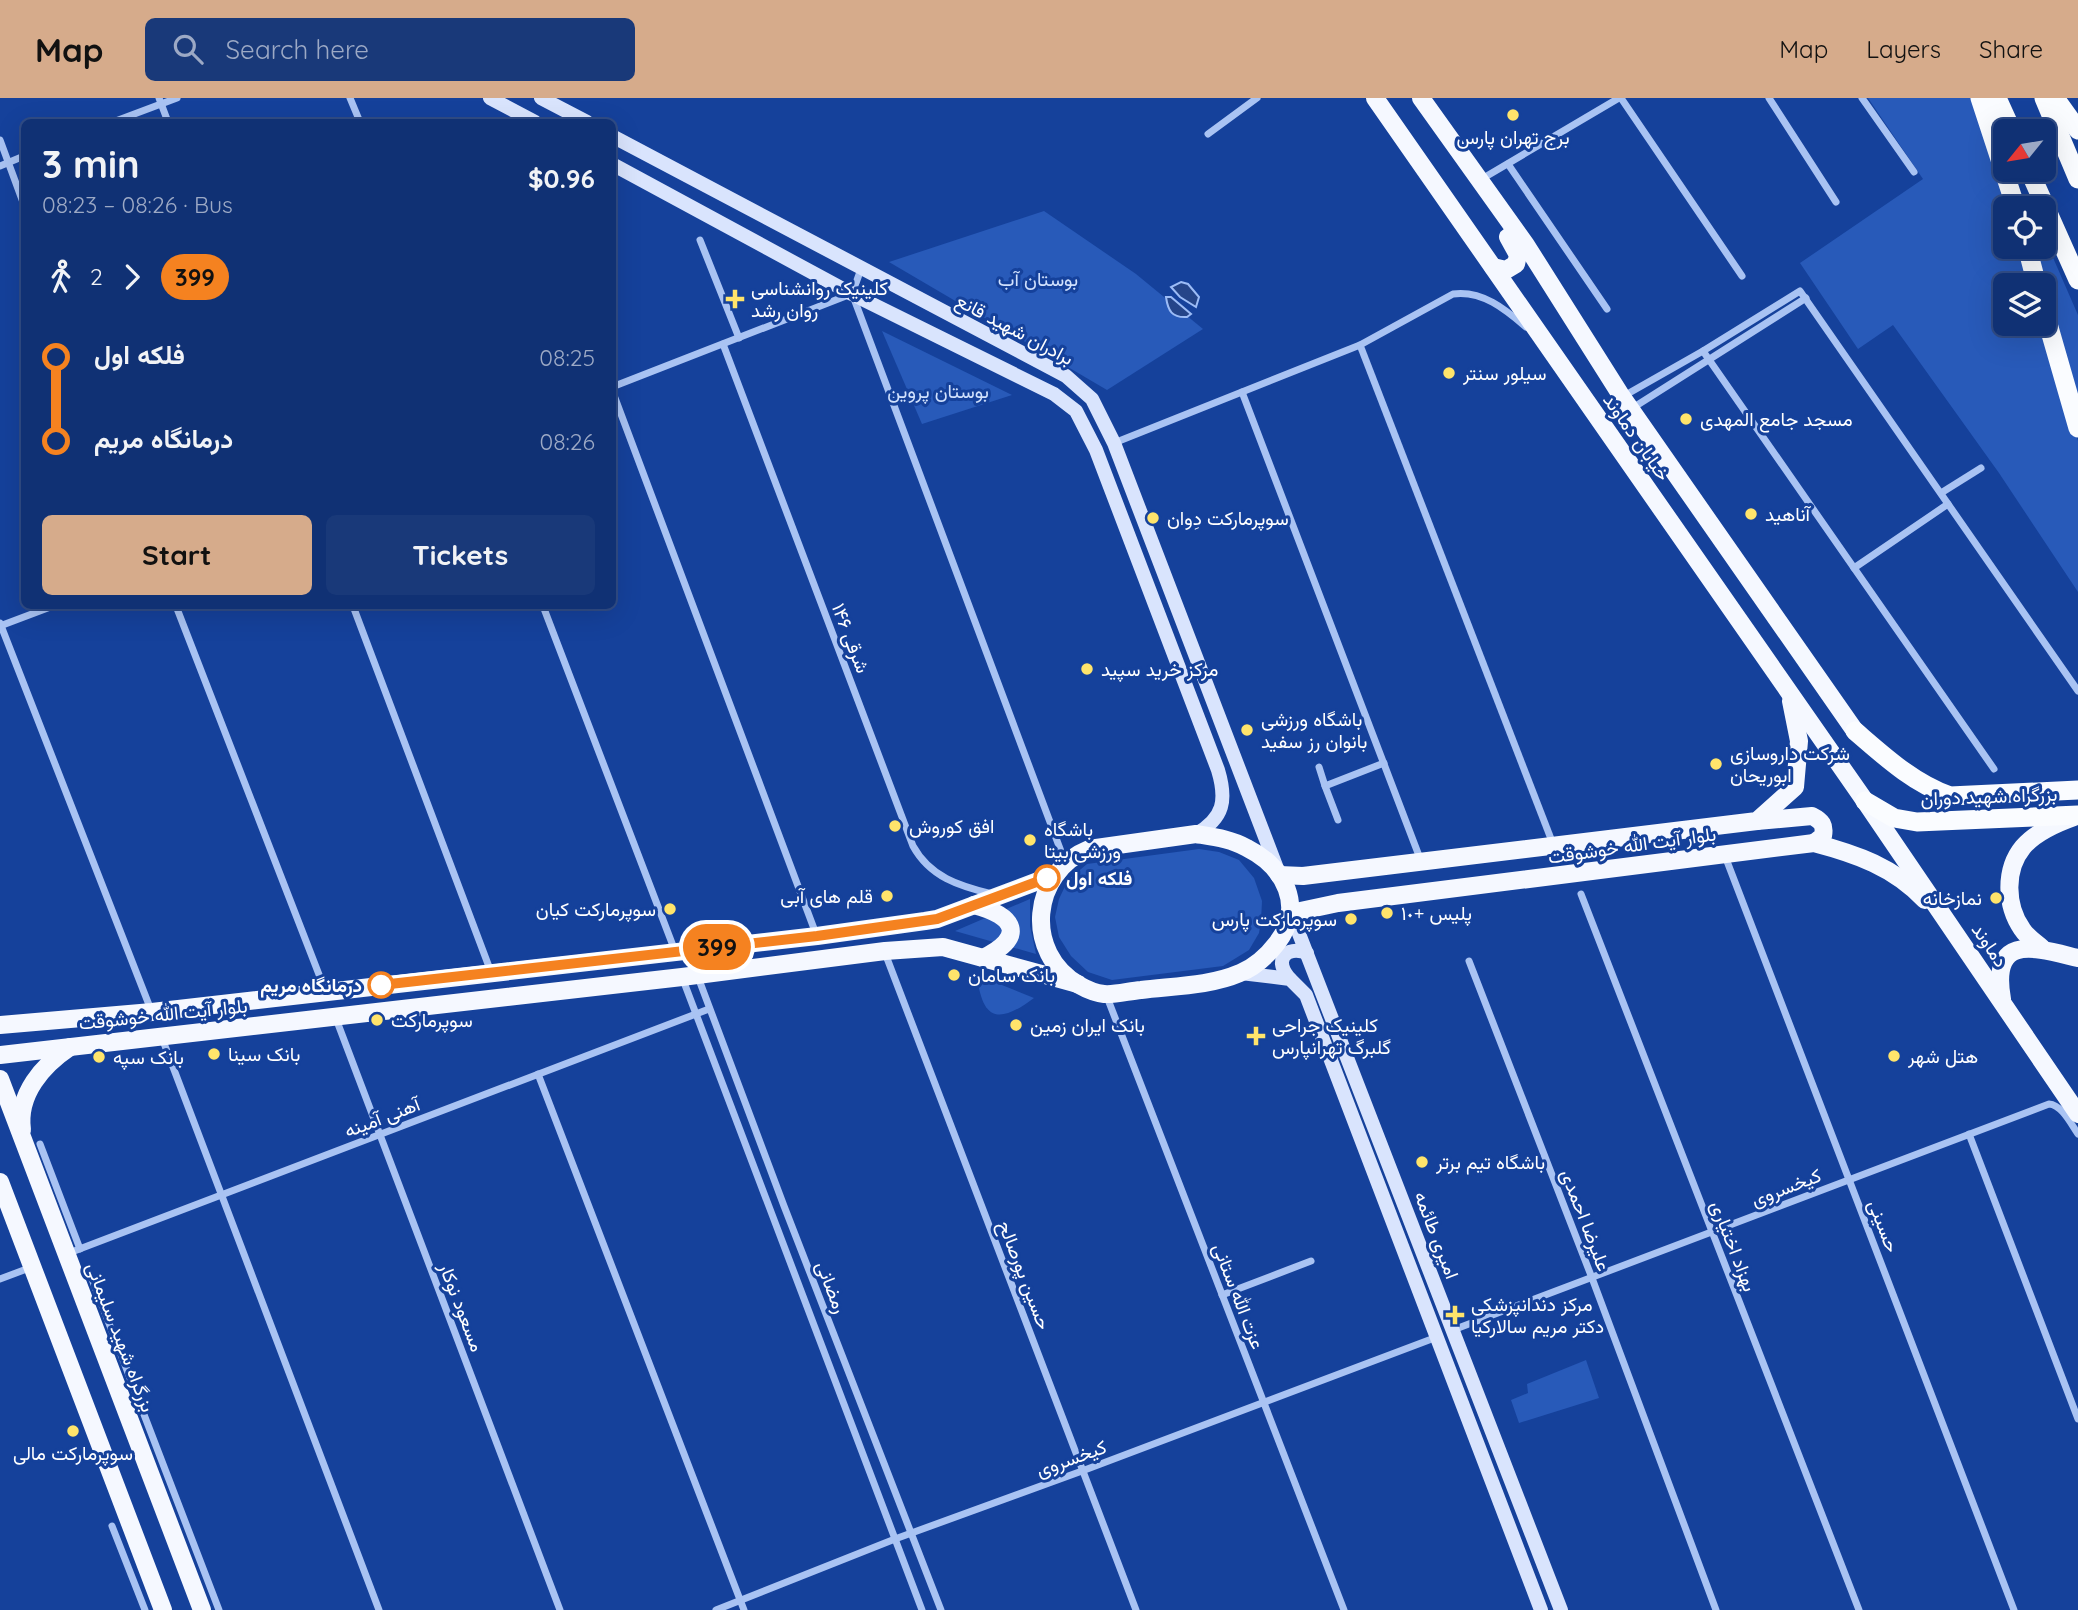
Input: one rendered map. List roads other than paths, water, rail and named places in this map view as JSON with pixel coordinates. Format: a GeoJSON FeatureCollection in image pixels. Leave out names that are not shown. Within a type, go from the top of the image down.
{"type":"FeatureCollection","features":[{"type":"Feature","properties":{"kind":"highway"},"geometry":{"type":"LineString","coordinates":[[1980,98],[2012,196]]}},
{"type":"Feature","properties":{"kind":"highway"},"geometry":{"type":"LineString","coordinates":[[1997,98],[2007,119]]}},
{"type":"Feature","properties":{"kind":"highway"},"geometry":{"type":"LineString","coordinates":[[2043,98],[2078,179]]}},
{"type":"Feature","properties":{"kind":"highway"},"geometry":{"type":"LineString","coordinates":[[2055,98],[2078,130]]}},
{"type":"Feature","properties":{"kind":"highway"},"geometry":{"type":"LineString","coordinates":[[2034,182],[2078,280]]}},
{"type":"Feature","properties":{"kind":"highway"},"geometry":{"type":"LineString","coordinates":[[2051,336],[2078,428]]}},
{"type":"Feature","properties":{"kind":"highway","name":"بزرگراه شهید دوران"},"geometry":{"type":"LineString","coordinates":[[1855,731],[1916,781],[1950,796],[2078,790]]}},
{"type":"Feature","properties":{"kind":"highway","name":"بزرگراه شهید دوران"},"geometry":{"type":"LineString","coordinates":[[1866,801],[1894,818],[1917,822],[2078,816]]}},
{"type":"Feature","properties":{"kind":"main road"},"geometry":{"type":"LineString","coordinates":[[490,98],[529,119]]}},
{"type":"Feature","properties":{"kind":"main road"},"geometry":{"type":"LineString","coordinates":[[541,98],[581,119]]}},
{"type":"Feature","properties":{"kind":"main road","name":"خیابان دماوند"},"geometry":{"type":"LineString","coordinates":[[1375,98],[1866,801]]}},
{"type":"Feature","properties":{"kind":"main road","name":"خیابان دماوند"},"geometry":{"type":"LineString","coordinates":[[1421,98],[1526,245],[1627,403],[1855,731]]}},
{"type":"Feature","properties":{"kind":"main road","name":"برادران شهید قانع"},"geometry":{"type":"LineString","coordinates":[[616,138],[1066,376],[1092,399],[1114,443],[1279,875]]}},
{"type":"Feature","properties":{"kind":"main road"},"geometry":{"type":"LineString","coordinates":[[1468,164],[1484,200],[1518,255],[1516,264],[1511,269],[1500,271],[1493,267]]}},
{"type":"Feature","properties":{"kind":"main road","name":"برادران شهید قانع"},"geometry":{"type":"LineString","coordinates":[[616,166],[852,294],[1054,394],[1076,411],[1096,450],[1222,784],[1222,801],[1217,819],[1196,834]]}},
{"type":"Feature","properties":{"kind":"main road"},"geometry":{"type":"LineString","coordinates":[[1758,821],[1795,787],[1799,741],[1790,694]]}},
{"type":"Feature","properties":{"kind":"main road","name":"دماوند"},"geometry":{"type":"LineString","coordinates":[[1866,801],[2078,1114]]}},
{"type":"Feature","properties":{"kind":"main road","name":"بلوار آیت الله خوشوقت"},"geometry":{"type":"LineString","coordinates":[[1279,875],[1303,876],[1812,816],[1820,820],[1824,827],[1823,836],[1814,843]]}},
{"type":"Feature","properties":{"kind":"main road"},"geometry":{"type":"LineString","coordinates":[[2042,948],[2022,929],[2017,920],[2009,886],[2011,869],[2020,851],[2033,838],[2078,816]]}},
{"type":"Feature","properties":{"kind":"main road"},"geometry":{"type":"LineString","coordinates":[[1196,834],[1218,837],[1247,847],[1279,875],[1286,888],[1292,913],[1284,934],[1272,950],[1241,973],[1217,981],[1105,994],[1078,984],[1060,969],[1043,938],[1042,903],[1059,869],[1073,855],[1089,849],[1196,834]]}},
{"type":"Feature","properties":{"kind":"main road","name":"بلوار آیت الله خوشوقت"},"geometry":{"type":"LineString","coordinates":[[1292,913],[1338,903],[1814,843],[1853,853],[1883,866],[1916,890],[1953,928]]}},
{"type":"Feature","properties":{"kind":"main road","name":"بلوار آیت الله خوشوقت"},"geometry":{"type":"LineString","coordinates":[[0,1026],[152,1013],[817,936],[937,919],[999,896],[1059,869]]}},
{"type":"Feature","properties":{"kind":"main road"},"geometry":{"type":"LineString","coordinates":[[974,905],[993,910],[1004,917],[1010,929],[1009,942],[983,958]]}},
{"type":"Feature","properties":{"kind":"main road","name":"امیری طائمه"},"geometry":{"type":"LineString","coordinates":[[1292,913],[1560,1610]]}},
{"type":"Feature","properties":{"kind":"main road","name":"بلوار آیت الله خوشوقت"},"geometry":{"type":"LineString","coordinates":[[0,1055],[690,976],[884,951],[943,947],[1078,984]]}},
{"type":"Feature","properties":{"kind":"main road"},"geometry":{"type":"LineString","coordinates":[[2003,1003],[2000,975],[2008,957],[2016,950],[2042,948],[2078,958]]}},
{"type":"Feature","properties":{"kind":"main road"},"geometry":{"type":"LineString","coordinates":[[1290,979],[1281,963],[1284,956],[1298,950],[1307,953]]}},
{"type":"Feature","properties":{"kind":"main road"},"geometry":{"type":"LineString","coordinates":[[1241,973],[1290,979]]}},
{"type":"Feature","properties":{"kind":"main road","name":"امیری طائمه"},"geometry":{"type":"LineString","coordinates":[[1290,979],[1306,995],[1541,1610]]}},
{"type":"Feature","properties":{"kind":"main road"},"geometry":{"type":"LineString","coordinates":[[31,1142],[20,1122],[29,1088],[50,1060],[74,1045]]}},
{"type":"Feature","properties":{"kind":"main road","name":"بزرگراه شهید سلیمانی"},"geometry":{"type":"LineString","coordinates":[[0,1079],[31,1142],[130,1398],[202,1610]]}},
{"type":"Feature","properties":{"kind":"main road"},"geometry":{"type":"LineString","coordinates":[[0,1182],[163,1610]]}},
{"type":"Feature","properties":{"kind":"street"},"geometry":{"type":"LineString","coordinates":[[120,119],[160,101],[177,98]]}},
{"type":"Feature","properties":{"kind":"street"},"geometry":{"type":"LineString","coordinates":[[350,98],[358,119]]}},
{"type":"Feature","properties":{"kind":"street"},"geometry":{"type":"LineString","coordinates":[[1208,134],[1257,98]]}},
{"type":"Feature","properties":{"kind":"street"},"geometry":{"type":"LineString","coordinates":[[1479,180],[1620,98],[1742,276]]}},
{"type":"Feature","properties":{"kind":"street"},"geometry":{"type":"LineString","coordinates":[[1769,98],[1836,202]]}},
{"type":"Feature","properties":{"kind":"street"},"geometry":{"type":"LineString","coordinates":[[1862,98],[1914,172]]}},
{"type":"Feature","properties":{"kind":"street"},"geometry":{"type":"LineString","coordinates":[[160,101],[167,119]]}},
{"type":"Feature","properties":{"kind":"street"},"geometry":{"type":"LineString","coordinates":[[0,140],[21,196]]}},
{"type":"Feature","properties":{"kind":"street"},"geometry":{"type":"LineString","coordinates":[[0,166],[21,157]]}},
{"type":"Feature","properties":{"kind":"street"},"geometry":{"type":"LineString","coordinates":[[1508,164],[1607,309]]}},
{"type":"Feature","properties":{"kind":"street"},"geometry":{"type":"LineString","coordinates":[[701,240],[739,338]]}},
{"type":"Feature","properties":{"kind":"street"},"geometry":{"type":"LineString","coordinates":[[861,270],[852,294],[1059,869]]}},
{"type":"Feature","properties":{"kind":"street"},"geometry":{"type":"LineString","coordinates":[[1627,403],[1798,291],[1806,298],[2078,691]]}},
{"type":"Feature","properties":{"kind":"street"},"geometry":{"type":"LineString","coordinates":[[1114,443],[1360,345],[1453,294],[1467,292],[1480,296],[1500,307],[1546,344]]}},
{"type":"Feature","properties":{"kind":"street"},"geometry":{"type":"LineString","coordinates":[[616,387],[852,294]]}},
{"type":"Feature","properties":{"kind":"street"},"geometry":{"type":"LineString","coordinates":[[1627,403],[1709,359],[1806,298]]}},
{"type":"Feature","properties":{"kind":"street","name":"۱۴۶ شرقی"},"geometry":{"type":"LineString","coordinates":[[723,344],[913,846],[928,867],[939,876],[973,890],[999,896]]}},
{"type":"Feature","properties":{"kind":"street"},"geometry":{"type":"LineString","coordinates":[[1360,345],[1554,845]]}},
{"type":"Feature","properties":{"kind":"street"},"geometry":{"type":"LineString","coordinates":[[1703,351],[1994,769]]}},
{"type":"Feature","properties":{"kind":"street"},"geometry":{"type":"LineString","coordinates":[[1242,392],[1422,861]]}},
{"type":"Feature","properties":{"kind":"street"},"geometry":{"type":"LineString","coordinates":[[616,400],[817,936]]}},
{"type":"Feature","properties":{"kind":"street"},"geometry":{"type":"LineString","coordinates":[[1941,494],[1981,468]]}},
{"type":"Feature","properties":{"kind":"street"},"geometry":{"type":"LineString","coordinates":[[1854,568],[1948,504]]}},
{"type":"Feature","properties":{"kind":"street"},"geometry":{"type":"LineString","coordinates":[[45,609],[0,625],[152,1013]]}},
{"type":"Feature","properties":{"kind":"street"},"geometry":{"type":"LineString","coordinates":[[177,609],[326,992]]}},
{"type":"Feature","properties":{"kind":"street"},"geometry":{"type":"LineString","coordinates":[[354,609],[492,973]]}},
{"type":"Feature","properties":{"kind":"street"},"geometry":{"type":"LineString","coordinates":[[544,609],[675,951]]}},
{"type":"Feature","properties":{"kind":"street"},"geometry":{"type":"LineString","coordinates":[[1325,786],[1384,763]]}},
{"type":"Feature","properties":{"kind":"street"},"geometry":{"type":"LineString","coordinates":[[1319,767],[1338,820]]}},
{"type":"Feature","properties":{"kind":"street","name":"حسینی"},"geometry":{"type":"LineString","coordinates":[[1724,854],[2014,1610]]}},
{"type":"Feature","properties":{"kind":"street","name":"بهزاد اختیاری"},"geometry":{"type":"LineString","coordinates":[[1581,894],[1859,1610]]}},
{"type":"Feature","properties":{"kind":"street","name":"حسین پورصالح"},"geometry":{"type":"LineString","coordinates":[[884,951],[1136,1610]]}},
{"type":"Feature","properties":{"kind":"street","name":"علیرضا احمدی"},"geometry":{"type":"LineString","coordinates":[[1469,961],[1592,1278],[1716,1610]]}},
{"type":"Feature","properties":{"kind":"street","name":"رمضانی"},"geometry":{"type":"LineString","coordinates":[[690,976],[709,1009],[940,1610]]}},
{"type":"Feature","properties":{"kind":"street","name":"رمضانی"},"geometry":{"type":"LineString","coordinates":[[690,976],[695,1014],[922,1610]]}},
{"type":"Feature","properties":{"kind":"street","name":"عزت الله ستانی"},"geometry":{"type":"LineString","coordinates":[[1105,994],[1344,1610]]}},
{"type":"Feature","properties":{"kind":"street","name":"آهنی آمینه"},"geometry":{"type":"LineString","coordinates":[[74,1252],[709,1009]]}},
{"type":"Feature","properties":{"kind":"street","name":"مسعود نوکار"},"geometry":{"type":"LineString","coordinates":[[335,1016],[560,1610]]}},
{"type":"Feature","properties":{"kind":"street"},"geometry":{"type":"LineString","coordinates":[[162,1036],[379,1610]]}},
{"type":"Feature","properties":{"kind":"street"},"geometry":{"type":"LineString","coordinates":[[538,1074],[744,1610]]}},
{"type":"Feature","properties":{"kind":"street","name":"کیخسروی"},"geometry":{"type":"LineString","coordinates":[[1453,1330],[2052,1103],[2062,1111],[2078,1135]]}},
{"type":"Feature","properties":{"kind":"street"},"geometry":{"type":"LineString","coordinates":[[1969,1135],[2078,1419]]}},
{"type":"Feature","properties":{"kind":"street"},"geometry":{"type":"LineString","coordinates":[[1222,1295],[1311,1261]]}},
{"type":"Feature","properties":{"kind":"street"},"geometry":{"type":"LineString","coordinates":[[0,1279],[32,1267]]}},
{"type":"Feature","properties":{"kind":"street"},"geometry":{"type":"LineString","coordinates":[[92,1279],[130,1398],[219,1610]]}},
{"type":"Feature","properties":{"kind":"street","name":"کیخسروی"},"geometry":{"type":"LineString","coordinates":[[716,1610],[895,1539],[1437,1337]]}},
{"type":"Feature","properties":{"kind":"street"},"geometry":{"type":"LineString","coordinates":[[834,1378],[849,1373]]}},
{"type":"Feature","properties":{"kind":"street"},"geometry":{"type":"LineString","coordinates":[[113,1526],[145,1610]]}},
{"type":"Feature","properties":{"kind":"place","name":"برج تهران پارس"},"geometry":{"type":"Point","coordinates":[1513,115]}},
{"type":"Feature","properties":{"kind":"place","name":"کلینیک روانشناسی روان رشد"},"geometry":{"type":"Point","coordinates":[735,299]}},
{"type":"Feature","properties":{"kind":"place","name":"سیلور سنتر"},"geometry":{"type":"Point","coordinates":[1449,373]}},
{"type":"Feature","properties":{"kind":"place","name":"مسجد جامع المهدی"},"geometry":{"type":"Point","coordinates":[1686,419]}},
{"type":"Feature","properties":{"kind":"place","name":"آناهید"},"geometry":{"type":"Point","coordinates":[1751,514]}},
{"type":"Feature","properties":{"kind":"place","name":"سوپرمارکت دِوان"},"geometry":{"type":"Point","coordinates":[1153,518]}},
{"type":"Feature","properties":{"kind":"place","name":"مرکز خرید سپید"},"geometry":{"type":"Point","coordinates":[1087,669]}},
{"type":"Feature","properties":{"kind":"place","name":"باشگاه ورزشی بانوان رز سفید"},"geometry":{"type":"Point","coordinates":[1247,730]}},
{"type":"Feature","properties":{"kind":"place","name":"شرکت داروسازی ابوریحان"},"geometry":{"type":"Point","coordinates":[1716,764]}},
{"type":"Feature","properties":{"kind":"place","name":"افق کوروش"},"geometry":{"type":"Point","coordinates":[895,826]}},
{"type":"Feature","properties":{"kind":"place","name":"باشگاه ورزشی بیتا"},"geometry":{"type":"Point","coordinates":[1030,840]}},
{"type":"Feature","properties":{"kind":"place","name":"فلکه اول"},"geometry":{"type":"Point","coordinates":[1047,878]}},
{"type":"Feature","properties":{"kind":"place","name":"قلم های آبی"},"geometry":{"type":"Point","coordinates":[887,896]}},
{"type":"Feature","properties":{"kind":"place","name":"نمازخانه"},"geometry":{"type":"Point","coordinates":[1996,898]}},
{"type":"Feature","properties":{"kind":"place","name":"سوپرمارکت کیان"},"geometry":{"type":"Point","coordinates":[670,909]}},
{"type":"Feature","properties":{"kind":"place","name":"پلیس +١٠"},"geometry":{"type":"Point","coordinates":[1387,913]}},
{"type":"Feature","properties":{"kind":"place","name":"سوپرمارکت پارس"},"geometry":{"type":"Point","coordinates":[1351,919]}},
{"type":"Feature","properties":{"kind":"place","name":"بانک سامان"},"geometry":{"type":"Point","coordinates":[954,975]}},
{"type":"Feature","properties":{"kind":"place","name":"درمانگاه مریم"},"geometry":{"type":"Point","coordinates":[381,985]}},
{"type":"Feature","properties":{"kind":"place","name":"سوپرمارکت"},"geometry":{"type":"Point","coordinates":[377,1020]}},
{"type":"Feature","properties":{"kind":"place","name":"بانک ایران زمین"},"geometry":{"type":"Point","coordinates":[1016,1025]}},
{"type":"Feature","properties":{"kind":"place","name":"کلینیک جراحی گلبرگ تهرانپارس"},"geometry":{"type":"Point","coordinates":[1256,1036]}},
{"type":"Feature","properties":{"kind":"place","name":"بانک سینا"},"geometry":{"type":"Point","coordinates":[214,1054]}},
{"type":"Feature","properties":{"kind":"place","name":"هتل شهر"},"geometry":{"type":"Point","coordinates":[1894,1056]}},
{"type":"Feature","properties":{"kind":"place","name":"بانک سپه"},"geometry":{"type":"Point","coordinates":[99,1057]}},
{"type":"Feature","properties":{"kind":"place","name":"باشگاه تیم برتر"},"geometry":{"type":"Point","coordinates":[1422,1162]}},
{"type":"Feature","properties":{"kind":"place","name":"مرکز دندانپزشکی دکتر مریم سالارکیا"},"geometry":{"type":"Point","coordinates":[1455,1315]}},
{"type":"Feature","properties":{"kind":"place","name":"سوپرمارکت مالی"},"geometry":{"type":"Point","coordinates":[73,1431]}},
{"type":"Feature","properties":{"kind":"park label","name":"بوستان آب"},"geometry":{"type":"Point","coordinates":[1038,279]}},
{"type":"Feature","properties":{"kind":"park label","name":"بوستان پروین"},"geometry":{"type":"Point","coordinates":[938,391]}}]}
